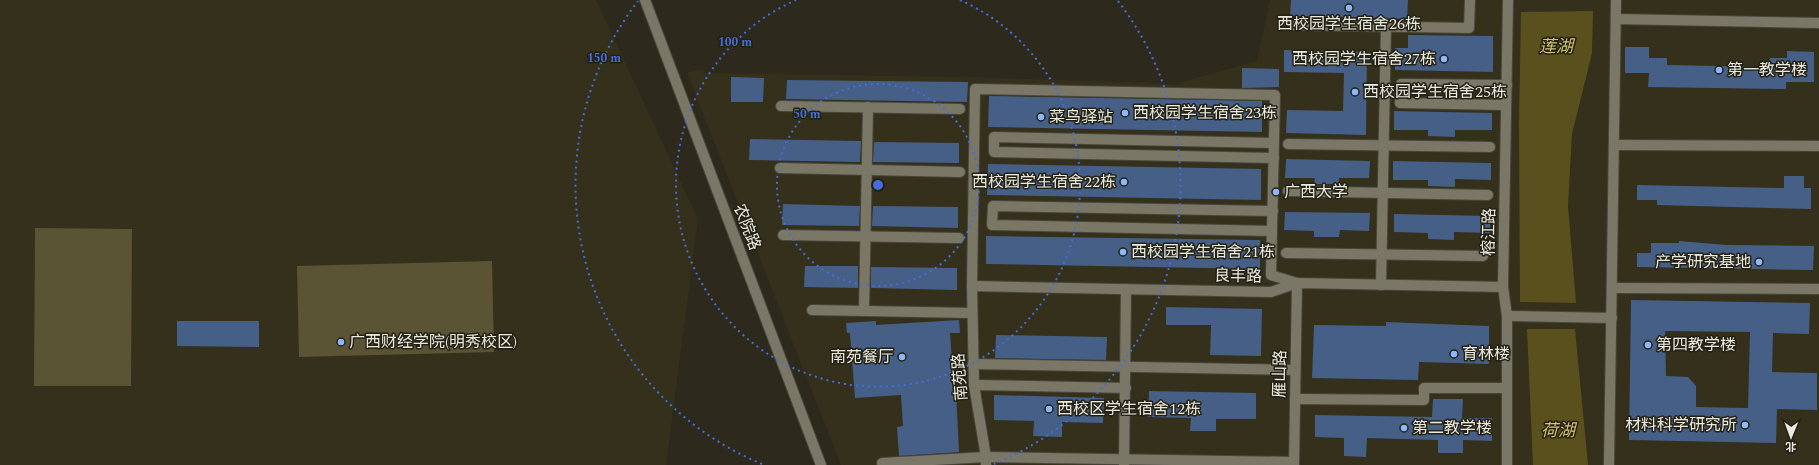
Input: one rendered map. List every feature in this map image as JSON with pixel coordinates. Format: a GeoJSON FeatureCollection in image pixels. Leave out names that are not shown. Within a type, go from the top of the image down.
{"type":"FeatureCollection","features":[{"type":"Feature","properties":{"kind":"street","name":"农院路"},"geometry":{"type":"LineString","coordinates":[[645,0],[821,465]]}},
{"type":"Feature","properties":{"kind":"street"},"geometry":{"type":"LineString","coordinates":[[1293,25],[1469,28],[1470,0]]}},
{"type":"Feature","properties":{"kind":"street","name":"榕江路"},"geometry":{"type":"LineString","coordinates":[[1507,465],[1507,316],[1503,287],[1508,0]]}},
{"type":"Feature","properties":{"kind":"street"},"geometry":{"type":"LineString","coordinates":[[1609,465],[1613,288],[1616,0]]}},
{"type":"Feature","properties":{"kind":"street"},"geometry":{"type":"LineString","coordinates":[[1616,19],[1819,23]]}},
{"type":"Feature","properties":{"kind":"street"},"geometry":{"type":"LineString","coordinates":[[1381,285],[1386,26]]}},
{"type":"Feature","properties":{"kind":"street"},"geometry":{"type":"LineString","coordinates":[[1506,105],[1400,103],[1401,84],[1507,86]]}},
{"type":"Feature","properties":{"kind":"street","name":"南苑路"},"geometry":{"type":"LineString","coordinates":[[986,461],[974,385],[972,286],[975,89],[1275,95],[1274,143]]}},
{"type":"Feature","properties":{"kind":"street"},"geometry":{"type":"LineString","coordinates":[[781,106],[960,109]]}},
{"type":"Feature","properties":{"kind":"street"},"geometry":{"type":"LineString","coordinates":[[864,311],[868,107]]}},
{"type":"Feature","properties":{"kind":"street"},"geometry":{"type":"LineString","coordinates":[[1274,158],[994,152],[994,137],[1274,143],[1274,158],[1273,211],[1271,275],[1297,284]]}},
{"type":"Feature","properties":{"kind":"street"},"geometry":{"type":"LineString","coordinates":[[1288,144],[1384,144],[1490,147]]}},
{"type":"Feature","properties":{"kind":"street"},"geometry":{"type":"LineString","coordinates":[[1615,144],[1819,146]]}},
{"type":"Feature","properties":{"kind":"street"},"geometry":{"type":"LineString","coordinates":[[780,168],[960,172]]}},
{"type":"Feature","properties":{"kind":"street"},"geometry":{"type":"LineString","coordinates":[[1288,191],[1488,195]]}},
{"type":"Feature","properties":{"kind":"street"},"geometry":{"type":"LineString","coordinates":[[1272,231],[992,225],[993,206],[1273,211]]}},
{"type":"Feature","properties":{"kind":"street"},"geometry":{"type":"LineString","coordinates":[[783,234],[958,238]]}},
{"type":"Feature","properties":{"kind":"street"},"geometry":{"type":"LineString","coordinates":[[1286,253],[1482,256]]}},
{"type":"Feature","properties":{"kind":"street","name":"良丰路"},"geometry":{"type":"LineString","coordinates":[[972,286],[1271,292],[1297,284],[1503,287]]}},
{"type":"Feature","properties":{"kind":"street","name":"雁山路"},"geometry":{"type":"LineString","coordinates":[[1294,464],[1297,284]]}},
{"type":"Feature","properties":{"kind":"street"},"geometry":{"type":"LineString","coordinates":[[1613,288],[1819,289]]}},
{"type":"Feature","properties":{"kind":"street"},"geometry":{"type":"LineString","coordinates":[[1124,462],[1126,289]]}},
{"type":"Feature","properties":{"kind":"street"},"geometry":{"type":"LineString","coordinates":[[812,310],[972,313]]}},
{"type":"Feature","properties":{"kind":"street"},"geometry":{"type":"LineString","coordinates":[[1507,316],[1612,318]]}},
{"type":"Feature","properties":{"kind":"street"},"geometry":{"type":"LineString","coordinates":[[974,364],[1295,370]]}},
{"type":"Feature","properties":{"kind":"street"},"geometry":{"type":"LineString","coordinates":[[974,385],[1126,388]]}},
{"type":"Feature","properties":{"kind":"street"},"geometry":{"type":"LineString","coordinates":[[1295,399],[1424,400],[1424,388],[1507,388]]}},
{"type":"Feature","properties":{"kind":"street"},"geometry":{"type":"LineString","coordinates":[[882,465],[882,463],[986,461],[1294,464]]}},
{"type":"Feature","properties":{"kind":"shaded area","name":"广西财经学院(明秀校区)"},"geometry":{"type":"Polygon","coordinates":[[[0,0],[596,0],[698,219],[666,465],[0,465],[0,0]]]}},
{"type":"Feature","properties":{"kind":"shaded area","name":"广西大学"},"geometry":{"type":"Polygon","coordinates":[[[1270,0],[1819,0],[1819,465],[841,465],[687,73],[701,69],[703,73],[968,77],[1175,84],[1257,61],[1270,0]]]}},
{"type":"Feature","properties":{"kind":"shaded area"},"geometry":{"type":"Polygon","coordinates":[[[35,228],[132,229],[131,386],[34,386],[35,228]]]}},
{"type":"Feature","properties":{"kind":"shaded area"},"geometry":{"type":"Polygon","coordinates":[[[492,261],[494,352],[299,357],[297,266],[492,261]]]}},
{"type":"Feature","properties":{"kind":"water","name":"莲湖"},"geometry":{"type":"Polygon","coordinates":[[[1593,11],[1592,53],[1572,134],[1568,206],[1576,303],[1520,302],[1519,123],[1521,12],[1593,11]]]}},
{"type":"Feature","properties":{"kind":"water","name":"荷湖"},"geometry":{"type":"Polygon","coordinates":[[[1527,329],[1575,329],[1588,465],[1533,465],[1527,329]]]}},
{"type":"Feature","properties":{"kind":"building","name":"西校园学生宿舍26栋"},"geometry":{"type":"Polygon","coordinates":[[[1291,0],[1408,0],[1407,19],[1290,16],[1291,0]]]}},
{"type":"Feature","properties":{"kind":"building","name":"西校园学生宿舍27栋"},"geometry":{"type":"Polygon","coordinates":[[[1408,35],[1493,36],[1493,72],[1395,70],[1395,48],[1408,48],[1408,35]]]}},
{"type":"Feature","properties":{"kind":"building","name":"第一教学楼"},"geometry":{"type":"Polygon","coordinates":[[[1625,47],[1649,47],[1649,58],[1667,58],[1667,65],[1769,67],[1770,58],[1787,58],[1787,51],[1814,52],[1814,82],[1786,82],[1786,89],[1648,87],[1649,73],[1625,73],[1625,47]]]}},
{"type":"Feature","properties":{"kind":"building","name":"西校园学生宿舍25栋"},"geometry":{"type":"Polygon","coordinates":[[[1284,50],[1367,52],[1366,135],[1286,133],[1287,110],[1343,111],[1344,73],[1284,72],[1284,50]]]}},
{"type":"Feature","properties":{"kind":"building"},"geometry":{"type":"Polygon","coordinates":[[[1242,68],[1279,69],[1279,87],[1242,88],[1242,68]]]}},
{"type":"Feature","properties":{"kind":"building"},"geometry":{"type":"Polygon","coordinates":[[[731,77],[764,78],[763,102],[731,102],[731,77]]]}},
{"type":"Feature","properties":{"kind":"building"},"geometry":{"type":"Polygon","coordinates":[[[787,80],[968,82],[967,102],[786,99],[787,80]]]}},
{"type":"Feature","properties":{"kind":"building","name":"西校园学生宿舍23栋"},"geometry":{"type":"Polygon","coordinates":[[[989,96],[1262,101],[1262,132],[988,127],[989,96]]]}},
{"type":"Feature","properties":{"kind":"building"},"geometry":{"type":"Polygon","coordinates":[[[1394,111],[1492,113],[1492,130],[1455,130],[1455,137],[1428,136],[1428,130],[1394,130],[1394,111]]]}},
{"type":"Feature","properties":{"kind":"building"},"geometry":{"type":"Polygon","coordinates":[[[750,139],[861,141],[860,162],[749,160],[750,139]]]}},
{"type":"Feature","properties":{"kind":"building"},"geometry":{"type":"Polygon","coordinates":[[[874,142],[959,143],[959,163],[873,162],[874,142]]]}},
{"type":"Feature","properties":{"kind":"building"},"geometry":{"type":"Polygon","coordinates":[[[1286,159],[1370,161],[1369,178],[1339,178],[1339,184],[1314,184],[1315,178],[1285,178],[1286,159]]]}},
{"type":"Feature","properties":{"kind":"building"},"geometry":{"type":"Polygon","coordinates":[[[1393,161],[1491,163],[1491,180],[1455,179],[1455,187],[1428,186],[1428,180],[1393,180],[1393,161]]]}},
{"type":"Feature","properties":{"kind":"building","name":"西校园学生宿舍22栋"},"geometry":{"type":"Polygon","coordinates":[[[988,164],[1261,169],[1261,200],[987,195],[988,164]]]}},
{"type":"Feature","properties":{"kind":"building"},"geometry":{"type":"Polygon","coordinates":[[[1784,176],[1804,176],[1804,188],[1811,188],[1811,209],[1657,205],[1657,200],[1637,200],[1637,185],[1784,188],[1784,176]]]}},
{"type":"Feature","properties":{"kind":"building"},"geometry":{"type":"Polygon","coordinates":[[[783,204],[860,206],[859,226],[782,225],[783,204]]]}},
{"type":"Feature","properties":{"kind":"building"},"geometry":{"type":"Polygon","coordinates":[[[873,206],[958,207],[958,228],[872,226],[873,206]]]}},
{"type":"Feature","properties":{"kind":"building"},"geometry":{"type":"Polygon","coordinates":[[[1285,212],[1370,213],[1369,231],[1340,230],[1339,237],[1314,237],[1314,231],[1284,230],[1285,212]]]}},
{"type":"Feature","properties":{"kind":"building"},"geometry":{"type":"Polygon","coordinates":[[[1394,214],[1490,216],[1490,233],[1454,232],[1454,240],[1428,239],[1428,233],[1394,232],[1394,214]]]}},
{"type":"Feature","properties":{"kind":"building","name":"西校园学生宿舍21栋"},"geometry":{"type":"Polygon","coordinates":[[[986,236],[1260,240],[1260,269],[986,264],[986,236]]]}},
{"type":"Feature","properties":{"kind":"building"},"geometry":{"type":"Polygon","coordinates":[[[1679,241],[1727,245],[1814,246],[1813,270],[1637,267],[1637,253],[1651,253],[1651,243],[1679,243],[1679,241]]]}},
{"type":"Feature","properties":{"kind":"building"},"geometry":{"type":"Polygon","coordinates":[[[805,266],[858,266],[858,288],[804,287],[805,266]]]}},
{"type":"Feature","properties":{"kind":"building"},"geometry":{"type":"Polygon","coordinates":[[[871,267],[957,268],[957,290],[871,288],[871,267]]]}},
{"type":"Feature","properties":{"kind":"building"},"geometry":{"type":"Polygon","coordinates":[[[1631,300],[1810,303],[1809,334],[1773,333],[1772,372],[1817,373],[1817,410],[1777,409],[1776,443],[1629,440],[1631,300]],[[1665,331],[1666,376],[1688,377],[1696,386],[1696,407],[1748,408],[1750,332],[1665,331]]]}},
{"type":"Feature","properties":{"kind":"building"},"geometry":{"type":"Polygon","coordinates":[[[1166,307],[1262,309],[1261,356],[1210,355],[1211,325],[1166,325],[1166,307]]]}},
{"type":"Feature","properties":{"kind":"building","name":"南苑餐厅"},"geometry":{"type":"Polygon","coordinates":[[[959,320],[960,333],[950,333],[954,391],[956,391],[959,452],[899,456],[897,427],[903,426],[901,395],[855,398],[850,333],[847,333],[846,323],[876,321],[876,325],[959,320]]]}},
{"type":"Feature","properties":{"kind":"building"},"geometry":{"type":"Polygon","coordinates":[[[177,321],[259,321],[259,347],[177,346],[177,321]]]}},
{"type":"Feature","properties":{"kind":"building","name":"育林楼"},"geometry":{"type":"Polygon","coordinates":[[[1386,322],[1489,326],[1489,364],[1419,362],[1418,380],[1312,378],[1314,325],[1386,326],[1386,322]]]}},
{"type":"Feature","properties":{"kind":"building"},"geometry":{"type":"Polygon","coordinates":[[[996,335],[1107,337],[1106,360],[995,358],[996,335]]]}},
{"type":"Feature","properties":{"kind":"building"},"geometry":{"type":"Polygon","coordinates":[[[1149,391],[1256,393],[1256,419],[1216,419],[1216,431],[1190,431],[1191,418],[1148,417],[1149,391]]]}},
{"type":"Feature","properties":{"kind":"building","name":"西校区学生宿舍12栋"},"geometry":{"type":"Polygon","coordinates":[[[994,395],[1104,398],[1103,423],[1062,422],[1062,437],[1033,436],[1034,421],[994,420],[994,395]]]}},
{"type":"Feature","properties":{"kind":"building","name":"第二教学楼"},"geometry":{"type":"Polygon","coordinates":[[[1433,399],[1463,399],[1462,418],[1492,418],[1492,441],[1463,440],[1463,453],[1438,453],[1438,440],[1367,438],[1366,457],[1344,456],[1344,438],[1315,437],[1315,415],[1432,417],[1433,399]]]}},
{"type":"Feature","properties":{"kind":"place","name":"西校园学生宿舍26栋"},"geometry":{"type":"Point","coordinates":[1349,8]}},
{"type":"Feature","properties":{"kind":"place","name":"西校园学生宿舍27栋"},"geometry":{"type":"Point","coordinates":[1444,59]}},
{"type":"Feature","properties":{"kind":"place","name":"第一教学楼"},"geometry":{"type":"Point","coordinates":[1719,70]}},
{"type":"Feature","properties":{"kind":"place","name":"西校园学生宿舍25栋"},"geometry":{"type":"Point","coordinates":[1355,92]}},
{"type":"Feature","properties":{"kind":"place","name":"西校园学生宿舍23栋"},"geometry":{"type":"Point","coordinates":[1125,113]}},
{"type":"Feature","properties":{"kind":"place","name":"菜鸟驿站"},"geometry":{"type":"Point","coordinates":[1041,117]}},
{"type":"Feature","properties":{"kind":"place","name":"西校园学生宿舍22栋"},"geometry":{"type":"Point","coordinates":[1124,182]}},
{"type":"Feature","properties":{"kind":"place","name":"广西大学"},"geometry":{"type":"Point","coordinates":[1276,192]}},
{"type":"Feature","properties":{"kind":"place","name":"西校园学生宿舍21栋"},"geometry":{"type":"Point","coordinates":[1123,252]}},
{"type":"Feature","properties":{"kind":"place","name":"产学研究基地"},"geometry":{"type":"Point","coordinates":[1759,262]}},
{"type":"Feature","properties":{"kind":"place","name":"广西财经学院(明秀校区)"},"geometry":{"type":"Point","coordinates":[341,342]}},
{"type":"Feature","properties":{"kind":"place","name":"第四教学楼"},"geometry":{"type":"Point","coordinates":[1648,345]}},
{"type":"Feature","properties":{"kind":"place","name":"育林楼"},"geometry":{"type":"Point","coordinates":[1454,354]}},
{"type":"Feature","properties":{"kind":"place","name":"南苑餐厅"},"geometry":{"type":"Point","coordinates":[902,357]}},
{"type":"Feature","properties":{"kind":"place","name":"西校区学生宿舍12栋"},"geometry":{"type":"Point","coordinates":[1049,409]}},
{"type":"Feature","properties":{"kind":"place","name":"材料科学研究所"},"geometry":{"type":"Point","coordinates":[1745,425]}},
{"type":"Feature","properties":{"kind":"place","name":"第二教学楼"},"geometry":{"type":"Point","coordinates":[1404,428]}}]}
